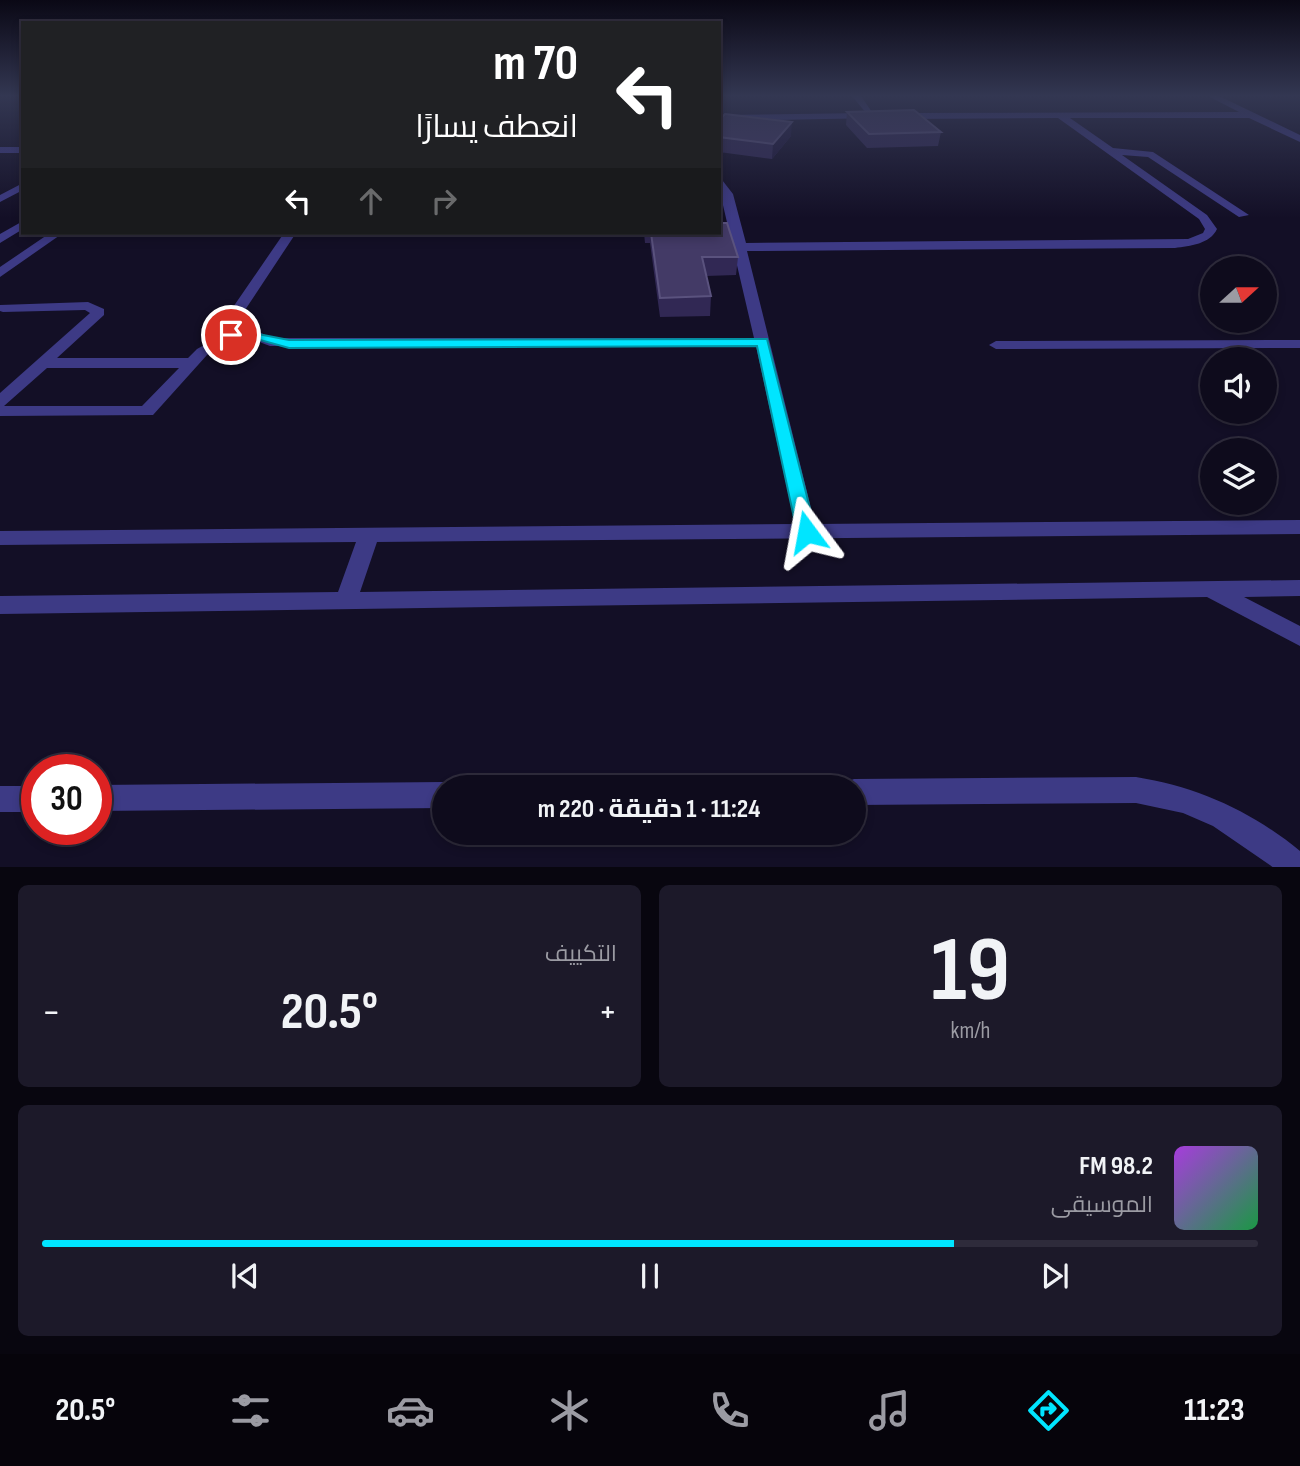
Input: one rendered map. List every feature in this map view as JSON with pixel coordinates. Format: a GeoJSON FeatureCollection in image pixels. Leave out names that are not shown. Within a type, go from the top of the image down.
{"type":"FeatureCollection","features":[{"type":"Feature","properties":{"kind":"street"},"geometry":{"type":"LineString","coordinates":[[740,247],[1175,244],[1208,235],[1211,229],[1203,217],[1090,136]]}},
{"type":"Feature","properties":{"kind":"street"},"geometry":{"type":"LineString","coordinates":[[0,142],[21,142]]}},
{"type":"Feature","properties":{"kind":"street"},"geometry":{"type":"LineString","coordinates":[[0,150],[21,150]]}},
{"type":"Feature","properties":{"kind":"street"},"geometry":{"type":"LineString","coordinates":[[1111,151],[1150,154],[1243,215]]}},
{"type":"Feature","properties":{"kind":"street"},"geometry":{"type":"LineString","coordinates":[[721,182],[728,194],[807,532]]}},
{"type":"Feature","properties":{"kind":"street"},"geometry":{"type":"LineString","coordinates":[[0,198],[21,187]]}},
{"type":"Feature","properties":{"kind":"street"},"geometry":{"type":"LineString","coordinates":[[0,239],[21,225]]}},
{"type":"Feature","properties":{"kind":"street"},"geometry":{"type":"LineString","coordinates":[[0,273],[54,235]]}},
{"type":"Feature","properties":{"kind":"street"},"geometry":{"type":"LineString","coordinates":[[289,235],[240,304],[237,322],[243,330],[262,339],[289,344],[763,342]]}},
{"type":"Feature","properties":{"kind":"street"},"geometry":{"type":"LineString","coordinates":[[0,402],[97,315],[98,309],[88,306],[3,308]]}},
{"type":"Feature","properties":{"kind":"street"},"geometry":{"type":"LineString","coordinates":[[0,411],[144,412],[153,408],[210,346],[243,330]]}},
{"type":"Feature","properties":{"kind":"street"},"geometry":{"type":"LineString","coordinates":[[996,345],[1300,344]]}},
{"type":"Feature","properties":{"kind":"street"},"geometry":{"type":"LineString","coordinates":[[44,362],[192,363]]}},
{"type":"Feature","properties":{"kind":"street"},"geometry":{"type":"LineString","coordinates":[[0,538],[1300,527]]}},
{"type":"Feature","properties":{"kind":"street"},"geometry":{"type":"LineString","coordinates":[[346,600],[369,535]]}},
{"type":"Feature","properties":{"kind":"street"},"geometry":{"type":"LineString","coordinates":[[1210,589],[1300,637]]}},
{"type":"Feature","properties":{"kind":"street"},"geometry":{"type":"LineString","coordinates":[[0,605],[1300,589]]}},
{"type":"Feature","properties":{"kind":"street"},"geometry":{"type":"LineString","coordinates":[[866,792],[1136,790],[1174,795],[1215,810],[1247,828],[1298,867]]}},
{"type":"Feature","properties":{"kind":"street"},"geometry":{"type":"LineString","coordinates":[[112,798],[432,795]]}},
{"type":"Feature","properties":{"kind":"street"},"geometry":{"type":"LineString","coordinates":[[0,799],[21,799]]}},
{"type":"Feature","properties":{"kind":"building"},"geometry":{"type":"Polygon","coordinates":[[[721,136],[780,136],[773,144],[721,137],[721,136]]]}},
{"type":"Feature","properties":{"kind":"building"},"geometry":{"type":"Polygon","coordinates":[[[721,223],[727,223],[738,257],[702,257],[711,296],[660,298],[651,235],[721,235],[721,223]]]}},
{"type":"Feature","properties":{"kind":"route"},"geometry":{"type":"LineString","coordinates":[[231,335],[243,330],[270,342],[289,344],[763,342],[807,532]]}}]}
